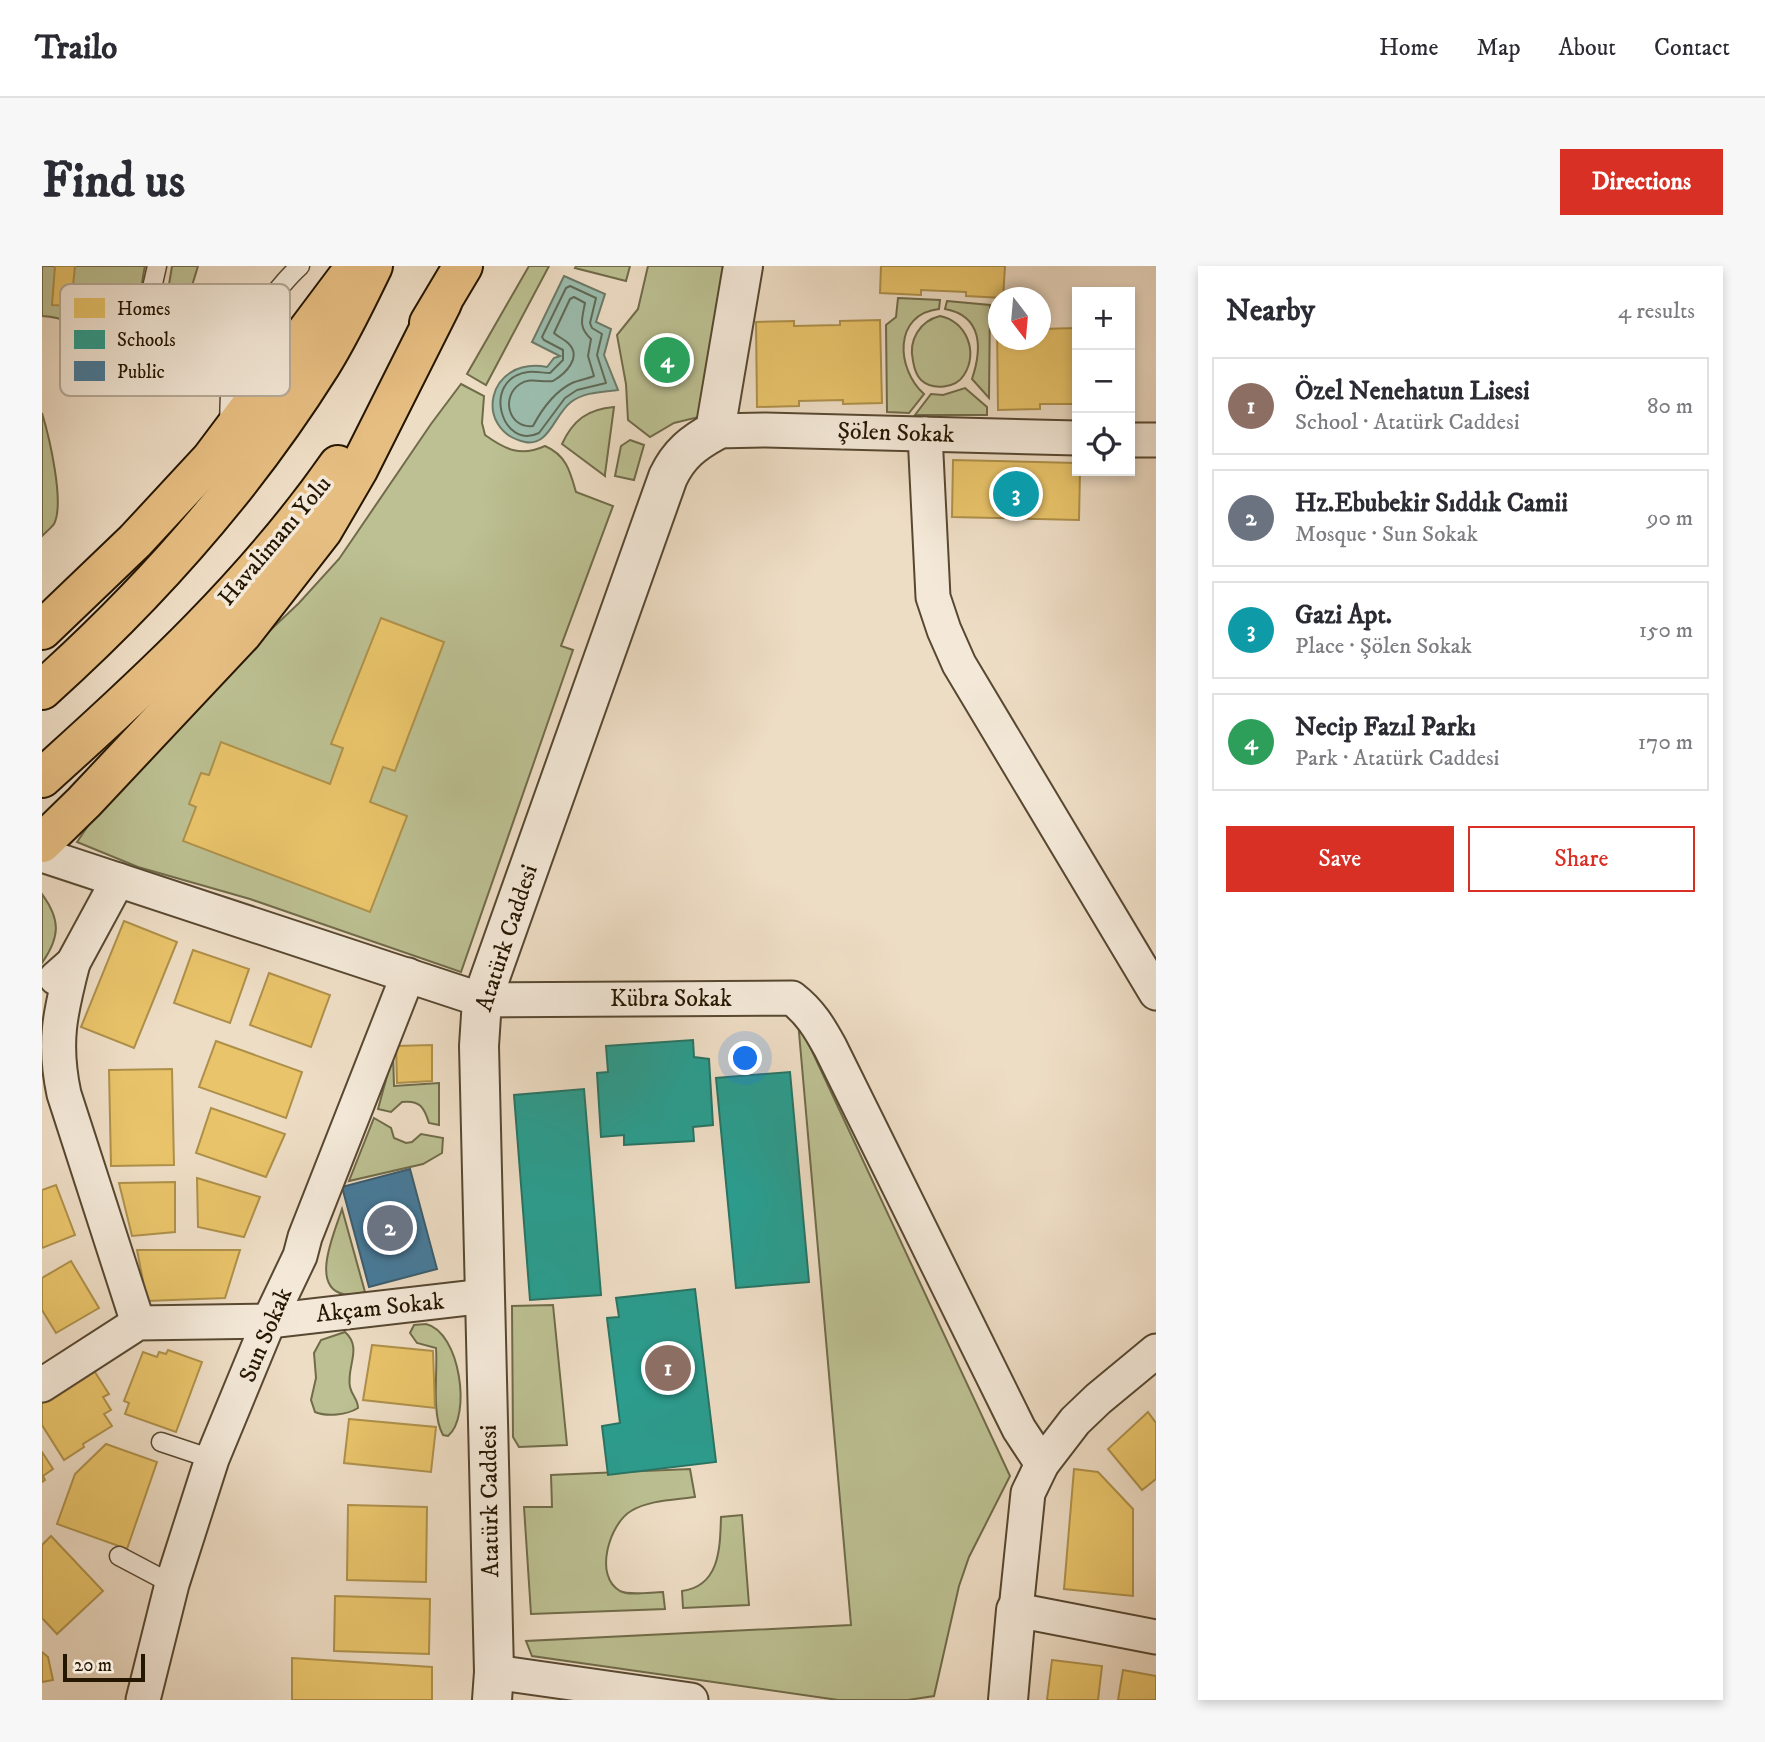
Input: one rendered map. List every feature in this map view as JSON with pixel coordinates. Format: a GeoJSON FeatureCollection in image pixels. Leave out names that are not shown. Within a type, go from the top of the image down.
{"type":"FeatureCollection","features":[{"type":"Feature","properties":{"kind":"highway"},"geometry":{"type":"LineString","coordinates":[[290,354],[355,266]]}},
{"type":"Feature","properties":{"kind":"highway"},"geometry":{"type":"LineString","coordinates":[[42,690],[153,583],[238,485],[323,363],[373,266]]}},
{"type":"Feature","properties":{"kind":"highway","name":"Havalimanı Yolu"},"geometry":{"type":"LineString","coordinates":[[42,778],[131,699],[188,643],[274,548],[336,467],[463,266]]}},
{"type":"Feature","properties":{"kind":"highway"},"geometry":{"type":"LineString","coordinates":[[42,843],[242,634],[323,530],[358,470],[442,303]]}},
{"type":"Feature","properties":{"kind":"highway"},"geometry":{"type":"LineString","coordinates":[[42,630],[135,541],[211,459],[259,396]]}},
{"type":"Feature","properties":{"kind":"street"},"geometry":{"type":"LineString","coordinates":[[715,431],[743,266]]}},
{"type":"Feature","properties":{"kind":"street","name":"Şölen Sokak"},"geometry":{"type":"LineString","coordinates":[[715,431],[1072,438]]}},
{"type":"Feature","properties":{"kind":"street","name":"Atatürk Caddesi"},"geometry":{"type":"LineString","coordinates":[[493,1686],[479,1046],[482,1000],[668,477],[685,450],[715,431]]}},
{"type":"Feature","properties":{"kind":"street"},"geometry":{"type":"LineString","coordinates":[[925,434],[933,597],[944,630],[959,664],[1156,993]]}},
{"type":"Feature","properties":{"kind":"street"},"geometry":{"type":"LineString","coordinates":[[1135,440],[1156,440]]}},
{"type":"Feature","properties":{"kind":"street","name":"Kübra Sokak"},"geometry":{"type":"LineString","coordinates":[[42,855],[482,1000],[792,998],[805,1008],[817,1023],[830,1047],[1019,1429],[1042,1464]]}},
{"type":"Feature","properties":{"kind":"street"},"geometry":{"type":"LineString","coordinates":[[42,1385],[138,1323],[64,1094],[57,1047],[60,1011],[73,964],[118,880]]}},
{"type":"Feature","properties":{"kind":"street"},"geometry":{"type":"LineString","coordinates":[[42,989],[73,964]]}},
{"type":"Feature","properties":{"kind":"street","name":"Sun Sokak"},"geometry":{"type":"LineString","coordinates":[[143,1700],[172,1584],[212,1460],[269,1321],[300,1256],[305,1237],[408,975]]}},
{"type":"Feature","properties":{"kind":"street","name":"Akçam Sokak"},"geometry":{"type":"LineString","coordinates":[[138,1323],[269,1321],[485,1296]]}},
{"type":"Feature","properties":{"kind":"street"},"geometry":{"type":"LineString","coordinates":[[1008,1700],[1028,1493],[1042,1464],[1075,1421],[1156,1351]]}},
{"type":"Feature","properties":{"kind":"street"},"geometry":{"type":"LineString","coordinates":[[1016,1610],[1156,1637]]}},
{"type":"Feature","properties":{"kind":"street"},"geometry":{"type":"LineString","coordinates":[[493,1686],[691,1700]]}},
{"type":"Feature","properties":{"kind":"lane"},"geometry":{"type":"LineString","coordinates":[[152,284],[156,266]]}},
{"type":"Feature","properties":{"kind":"lane"},"geometry":{"type":"LineString","coordinates":[[282,284],[300,266]]}},
{"type":"Feature","properties":{"kind":"lane"},"geometry":{"type":"LineString","coordinates":[[229,436],[231,396]]}},
{"type":"Feature","properties":{"kind":"lane"},"geometry":{"type":"LineString","coordinates":[[161,1442],[212,1460]]}},
{"type":"Feature","properties":{"kind":"lane"},"geometry":{"type":"LineString","coordinates":[[119,1556],[172,1584]]}},
{"type":"Feature","properties":{"kind":"shaded area"},"geometry":{"type":"Polygon","coordinates":[[[42,266],[145,266],[142,284],[60,284],[60,319],[42,316],[42,266]]]}},
{"type":"Feature","properties":{"kind":"shaded area"},"geometry":{"type":"Polygon","coordinates":[[[172,266],[198,266],[193,284],[169,284],[172,266]]]}},
{"type":"Feature","properties":{"kind":"shaded area"},"geometry":{"type":"Polygon","coordinates":[[[529,266],[549,266],[486,385],[467,374],[529,266]]]}},
{"type":"Feature","properties":{"kind":"shaded area"},"geometry":{"type":"Polygon","coordinates":[[[630,266],[626,281],[575,268],[630,266]]]}},
{"type":"Feature","properties":{"kind":"shaded area"},"geometry":{"type":"Polygon","coordinates":[[[648,266],[726,266],[703,416],[674,423],[650,437],[628,420],[626,384],[617,335],[638,309],[648,266]]]}},
{"type":"Feature","properties":{"kind":"shaded area"},"geometry":{"type":"Polygon","coordinates":[[[898,298],[940,300],[939,309],[924,313],[913,321],[907,331],[904,357],[908,371],[924,394],[909,413],[887,412],[886,325],[896,317],[898,298]]]}},
{"type":"Feature","properties":{"kind":"shaded area"},"geometry":{"type":"Polygon","coordinates":[[[947,301],[988,305],[989,398],[972,379],[978,346],[973,326],[967,319],[945,309],[947,301]]]}},
{"type":"Feature","properties":{"kind":"shaded area"},"geometry":{"type":"Polygon","coordinates":[[[940,316],[957,324],[963,331],[970,348],[970,357],[964,375],[956,383],[938,387],[919,378],[912,346],[921,327],[940,316]]]}},
{"type":"Feature","properties":{"kind":"shaded area"},"geometry":{"type":"Polygon","coordinates":[[[461,384],[484,396],[482,423],[485,435],[514,450],[528,451],[545,446],[558,454],[566,464],[576,492],[613,506],[561,646],[573,650],[461,972],[250,899],[138,867],[77,842],[105,801],[339,559],[461,384]]]}},
{"type":"Feature","properties":{"kind":"shaded area"},"geometry":{"type":"Polygon","coordinates":[[[965,388],[987,407],[987,415],[915,415],[931,394],[943,395],[965,388]]]}},
{"type":"Feature","properties":{"kind":"shaded area"},"geometry":{"type":"Polygon","coordinates":[[[614,407],[605,476],[562,444],[571,428],[582,417],[596,410],[614,407]]]}},
{"type":"Feature","properties":{"kind":"shaded area"},"geometry":{"type":"Polygon","coordinates":[[[42,413],[55,469],[58,501],[54,524],[42,536],[42,413]]]}},
{"type":"Feature","properties":{"kind":"shaded area"},"geometry":{"type":"Polygon","coordinates":[[[630,440],[644,445],[634,480],[615,476],[621,446],[630,440]]]}},
{"type":"Feature","properties":{"kind":"shaded area"},"geometry":{"type":"Polygon","coordinates":[[[42,894],[53,912],[56,928],[52,945],[42,963],[42,894]]]}},
{"type":"Feature","properties":{"kind":"shaded area"},"geometry":{"type":"Polygon","coordinates":[[[798,1021],[1010,1476],[969,1557],[959,1586],[934,1696],[908,1700],[838,1700],[532,1656],[526,1641],[851,1625],[798,1021]]]}},
{"type":"Feature","properties":{"kind":"shaded area"},"geometry":{"type":"Polygon","coordinates":[[[393,1054],[394,1086],[439,1083],[439,1125],[429,1123],[423,1109],[413,1102],[402,1102],[391,1112],[378,1109],[393,1054]]]}},
{"type":"Feature","properties":{"kind":"shaded area"},"geometry":{"type":"Polygon","coordinates":[[[374,1118],[391,1128],[394,1138],[406,1143],[412,1142],[421,1134],[443,1138],[442,1153],[423,1164],[349,1181],[374,1118]]]}},
{"type":"Feature","properties":{"kind":"shaded area"},"geometry":{"type":"Polygon","coordinates":[[[342,1209],[365,1292],[351,1295],[333,1289],[326,1269],[342,1209]]]}},
{"type":"Feature","properties":{"kind":"shaded area"},"geometry":{"type":"Polygon","coordinates":[[[553,1305],[567,1445],[519,1447],[513,1437],[512,1306],[553,1305]]]}},
{"type":"Feature","properties":{"kind":"shaded area"},"geometry":{"type":"Polygon","coordinates":[[[426,1324],[438,1330],[447,1342],[459,1376],[459,1411],[455,1426],[448,1436],[443,1435],[437,1416],[436,1348],[417,1343],[410,1333],[414,1325],[426,1324]]]}},
{"type":"Feature","properties":{"kind":"shaded area"},"geometry":{"type":"Polygon","coordinates":[[[345,1332],[353,1345],[349,1380],[358,1408],[337,1414],[315,1412],[311,1400],[316,1378],[314,1353],[321,1340],[345,1332]]]}},
{"type":"Feature","properties":{"kind":"shaded area"},"geometry":{"type":"Polygon","coordinates":[[[690,1469],[695,1497],[654,1503],[631,1511],[617,1526],[608,1550],[607,1574],[612,1584],[620,1591],[635,1594],[663,1592],[665,1609],[531,1614],[524,1507],[552,1507],[551,1475],[690,1469]]]}},
{"type":"Feature","properties":{"kind":"shaded area"},"geometry":{"type":"Polygon","coordinates":[[[742,1515],[749,1605],[683,1608],[682,1591],[695,1588],[711,1574],[718,1553],[721,1517],[742,1515]]]}},
{"type":"Feature","properties":{"kind":"water"},"geometry":{"type":"Polygon","coordinates":[[[564,276],[605,294],[596,322],[611,329],[604,355],[618,390],[593,393],[576,399],[565,408],[546,435],[540,440],[525,442],[509,435],[498,424],[493,411],[494,396],[500,383],[511,373],[526,367],[547,367],[554,358],[560,356],[532,342],[564,276]]]}},
{"type":"Feature","properties":{"kind":"building: Homes"},"geometry":{"type":"Polygon","coordinates":[[[55,266],[75,266],[73,284],[60,284],[60,305],[52,305],[55,266]]]}},
{"type":"Feature","properties":{"kind":"building: Homes"},"geometry":{"type":"Polygon","coordinates":[[[881,266],[1005,266],[1004,287],[988,287],[988,297],[966,296],[966,292],[921,290],[921,295],[880,293],[881,266]]]}},
{"type":"Feature","properties":{"kind":"building: Homes"},"geometry":{"type":"Polygon","coordinates":[[[880,320],[882,403],[799,401],[799,406],[757,407],[756,322],[794,321],[794,326],[840,325],[840,321],[880,320]]]}},
{"type":"Feature","properties":{"kind":"building: Homes"},"geometry":{"type":"Polygon","coordinates":[[[1072,328],[1072,404],[1040,404],[1040,409],[998,410],[997,350],[1051,350],[1051,329],[1072,328]]]}},
{"type":"Feature","properties":{"kind":"building: Homes"},"geometry":{"type":"Polygon","coordinates":[[[953,460],[1072,463],[1072,476],[1080,476],[1079,520],[952,517],[953,460]]]}},
{"type":"Feature","properties":{"kind":"building: Homes"},"geometry":{"type":"Polygon","coordinates":[[[381,618],[444,642],[395,771],[383,767],[370,802],[407,816],[370,912],[183,841],[196,807],[189,804],[201,773],[209,775],[221,742],[330,784],[343,748],[331,744],[381,618]]]}},
{"type":"Feature","properties":{"kind":"building: Homes"},"geometry":{"type":"Polygon","coordinates":[[[124,921],[177,942],[134,1048],[81,1027],[124,921]]]}},
{"type":"Feature","properties":{"kind":"building: Homes"},"geometry":{"type":"Polygon","coordinates":[[[193,950],[249,969],[230,1023],[174,1003],[193,950]]]}},
{"type":"Feature","properties":{"kind":"building: Homes"},"geometry":{"type":"Polygon","coordinates":[[[269,973],[330,995],[311,1047],[250,1025],[269,973]]]}},
{"type":"Feature","properties":{"kind":"building: Homes"},"geometry":{"type":"Polygon","coordinates":[[[216,1041],[302,1072],[286,1118],[199,1087],[216,1041]]]}},
{"type":"Feature","properties":{"kind":"building: Homes"},"geometry":{"type":"Polygon","coordinates":[[[432,1045],[432,1081],[397,1083],[396,1046],[432,1045]]]}},
{"type":"Feature","properties":{"kind":"building: Homes"},"geometry":{"type":"Polygon","coordinates":[[[172,1069],[174,1165],[111,1166],[109,1070],[172,1069]]]}},
{"type":"Feature","properties":{"kind":"building: Homes"},"geometry":{"type":"Polygon","coordinates":[[[211,1108],[285,1134],[266,1177],[196,1153],[211,1108]]]}},
{"type":"Feature","properties":{"kind":"building: Homes"},"geometry":{"type":"Polygon","coordinates":[[[197,1178],[260,1197],[244,1237],[198,1227],[197,1178]]]}},
{"type":"Feature","properties":{"kind":"building: Homes"},"geometry":{"type":"Polygon","coordinates":[[[175,1182],[175,1232],[132,1236],[119,1183],[175,1182]]]}},
{"type":"Feature","properties":{"kind":"building: Homes"},"geometry":{"type":"Polygon","coordinates":[[[56,1185],[75,1235],[42,1248],[42,1190],[56,1185]]]}},
{"type":"Feature","properties":{"kind":"building: Homes"},"geometry":{"type":"Polygon","coordinates":[[[137,1250],[240,1250],[225,1298],[147,1301],[137,1250]]]}},
{"type":"Feature","properties":{"kind":"building: Homes"},"geometry":{"type":"Polygon","coordinates":[[[71,1261],[99,1308],[56,1333],[42,1310],[42,1278],[71,1261]]]}},
{"type":"Feature","properties":{"kind":"building: Homes"},"geometry":{"type":"Polygon","coordinates":[[[372,1345],[433,1351],[435,1408],[363,1400],[372,1345]]]}},
{"type":"Feature","properties":{"kind":"building: Homes"},"geometry":{"type":"Polygon","coordinates":[[[168,1350],[202,1362],[176,1432],[125,1414],[129,1403],[124,1401],[143,1352],[157,1357],[159,1352],[166,1354],[168,1350]]]}},
{"type":"Feature","properties":{"kind":"building: Homes"},"geometry":{"type":"Polygon","coordinates":[[[93,1369],[109,1394],[103,1397],[111,1410],[104,1414],[112,1426],[64,1460],[42,1425],[42,1402],[93,1369]]]}},
{"type":"Feature","properties":{"kind":"building: Homes"},"geometry":{"type":"Polygon","coordinates":[[[1148,1412],[1156,1423],[1156,1479],[1142,1490],[1108,1449],[1148,1412]]]}},
{"type":"Feature","properties":{"kind":"building: Homes"},"geometry":{"type":"Polygon","coordinates":[[[349,1419],[436,1427],[431,1472],[344,1463],[349,1419]]]}},
{"type":"Feature","properties":{"kind":"building: Homes"},"geometry":{"type":"Polygon","coordinates":[[[106,1444],[157,1462],[127,1549],[57,1524],[75,1474],[106,1444]]]}},
{"type":"Feature","properties":{"kind":"building: Homes"},"geometry":{"type":"Polygon","coordinates":[[[42,1452],[53,1469],[43,1476],[45,1480],[42,1482],[42,1452]]]}},
{"type":"Feature","properties":{"kind":"building: Homes"},"geometry":{"type":"Polygon","coordinates":[[[1074,1469],[1098,1472],[1133,1509],[1133,1596],[1064,1589],[1074,1469]]]}},
{"type":"Feature","properties":{"kind":"building: Homes"},"geometry":{"type":"Polygon","coordinates":[[[348,1505],[427,1507],[426,1582],[347,1580],[348,1505]]]}},
{"type":"Feature","properties":{"kind":"building: Homes"},"geometry":{"type":"Polygon","coordinates":[[[51,1536],[103,1591],[57,1634],[42,1618],[42,1545],[51,1536]]]}},
{"type":"Feature","properties":{"kind":"building: Homes"},"geometry":{"type":"Polygon","coordinates":[[[335,1596],[430,1599],[429,1654],[334,1651],[335,1596]]]}},
{"type":"Feature","properties":{"kind":"building: Homes"},"geometry":{"type":"Polygon","coordinates":[[[42,1652],[48,1657],[53,1680],[42,1682],[42,1652]]]}},
{"type":"Feature","properties":{"kind":"building: Homes"},"geometry":{"type":"Polygon","coordinates":[[[292,1658],[432,1667],[432,1700],[292,1700],[292,1658]]]}},
{"type":"Feature","properties":{"kind":"building: Homes"},"geometry":{"type":"Polygon","coordinates":[[[1052,1660],[1102,1666],[1098,1700],[1047,1700],[1052,1660]]]}},
{"type":"Feature","properties":{"kind":"building: Homes"},"geometry":{"type":"Polygon","coordinates":[[[1123,1670],[1156,1676],[1156,1700],[1118,1700],[1123,1670]]]}},
{"type":"Feature","properties":{"kind":"building: Schools"},"geometry":{"type":"Polygon","coordinates":[[[693,1040],[694,1057],[709,1059],[713,1125],[693,1127],[694,1141],[624,1145],[624,1135],[601,1137],[597,1073],[608,1072],[606,1046],[693,1040]]]}},
{"type":"Feature","properties":{"kind":"building: Schools"},"geometry":{"type":"Polygon","coordinates":[[[790,1072],[809,1282],[736,1288],[716,1078],[790,1072]]]}},
{"type":"Feature","properties":{"kind":"building: Schools"},"geometry":{"type":"Polygon","coordinates":[[[584,1089],[601,1295],[530,1300],[514,1095],[584,1089]]]}},
{"type":"Feature","properties":{"kind":"building: Schools"},"geometry":{"type":"Polygon","coordinates":[[[695,1289],[716,1462],[608,1475],[602,1426],[620,1423],[607,1318],[619,1317],[616,1298],[695,1289]]]}},
{"type":"Feature","properties":{"kind":"building: Public"},"geometry":{"type":"Polygon","coordinates":[[[410,1169],[437,1269],[369,1287],[342,1187],[410,1169]]]}},
{"type":"Feature","properties":{"kind":"place","name":"Necip Fazıl Parkı"},"geometry":{"type":"Point","coordinates":[667,360]}},
{"type":"Feature","properties":{"kind":"place","name":"Gazi Apt."},"geometry":{"type":"Point","coordinates":[1016,494]}},
{"type":"Feature","properties":{"kind":"place","name":"Hz.Ebubekir Sıddık Camii"},"geometry":{"type":"Point","coordinates":[390,1228]}},
{"type":"Feature","properties":{"kind":"place","name":"Özel Nenehatun Lisesi"},"geometry":{"type":"Point","coordinates":[668,1368]}}]}
